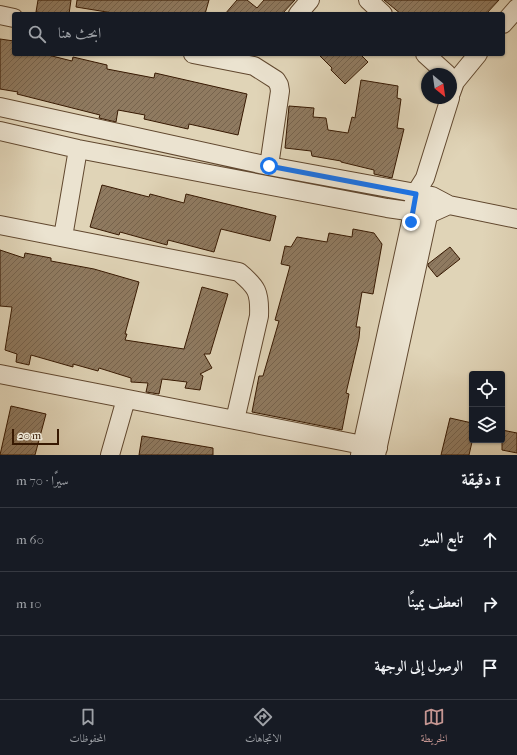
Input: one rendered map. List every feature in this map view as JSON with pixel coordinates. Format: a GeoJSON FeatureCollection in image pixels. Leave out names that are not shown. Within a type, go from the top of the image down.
{"type":"FeatureCollection","features":[{"type":"Feature","properties":{"kind":"street"},"geometry":{"type":"LineString","coordinates":[[300,12],[310,0]]}},
{"type":"Feature","properties":{"kind":"street"},"geometry":{"type":"LineString","coordinates":[[368,0],[381,12]]}},
{"type":"Feature","properties":{"kind":"street"},"geometry":{"type":"LineString","coordinates":[[505,22],[517,8]]}},
{"type":"Feature","properties":{"kind":"street"},"geometry":{"type":"LineString","coordinates":[[0,15],[12,18]]}},
{"type":"Feature","properties":{"kind":"street"},"geometry":{"type":"LineString","coordinates":[[215,56],[259,60],[279,85],[280,91],[269,166]]}},
{"type":"Feature","properties":{"kind":"street"},"geometry":{"type":"LineString","coordinates":[[427,56],[437,68]]}},
{"type":"Feature","properties":{"kind":"street"},"geometry":{"type":"LineString","coordinates":[[457,78],[476,56]]}},
{"type":"Feature","properties":{"kind":"street"},"geometry":{"type":"LineString","coordinates":[[0,377],[235,420],[369,451],[421,213],[425,178],[446,104]]}},
{"type":"Feature","properties":{"kind":"street"},"geometry":{"type":"LineString","coordinates":[[0,107],[269,166],[424,195],[450,205],[517,219]]}},
{"type":"Feature","properties":{"kind":"street"},"geometry":{"type":"LineString","coordinates":[[0,131],[78,149],[421,213],[450,205]]}},
{"type":"Feature","properties":{"kind":"street"},"geometry":{"type":"LineString","coordinates":[[63,237],[78,149]]}},
{"type":"Feature","properties":{"kind":"street"},"geometry":{"type":"LineString","coordinates":[[0,225],[239,272],[253,284],[259,299],[259,316],[235,420]]}},
{"type":"Feature","properties":{"kind":"street"},"geometry":{"type":"LineString","coordinates":[[110,455],[126,399]]}},
{"type":"Feature","properties":{"kind":"building"},"geometry":{"type":"Polygon","coordinates":[[[38,0],[71,0],[69,12],[36,12],[38,0]]]}},
{"type":"Feature","properties":{"kind":"building"},"geometry":{"type":"Polygon","coordinates":[[[77,0],[209,0],[206,12],[107,12],[76,7],[77,0]]]}},
{"type":"Feature","properties":{"kind":"building"},"geometry":{"type":"Polygon","coordinates":[[[237,0],[247,0],[257,8],[264,0],[295,0],[284,12],[227,12],[237,0]]]}},
{"type":"Feature","properties":{"kind":"building"},"geometry":{"type":"Polygon","coordinates":[[[384,0],[499,0],[488,12],[399,12],[384,0]]]}},
{"type":"Feature","properties":{"kind":"building"},"geometry":{"type":"Polygon","coordinates":[[[0,39],[12,41],[12,56],[52,56],[72,61],[73,57],[107,65],[107,69],[154,78],[155,73],[247,94],[238,135],[189,124],[188,129],[144,119],[145,115],[118,110],[116,122],[99,118],[100,115],[17,94],[18,92],[0,89],[0,39]]]}},
{"type":"Feature","properties":{"kind":"building"},"geometry":{"type":"Polygon","coordinates":[[[320,56],[362,56],[368,62],[345,84],[331,70],[332,68],[320,56]]]}},
{"type":"Feature","properties":{"kind":"building"},"geometry":{"type":"Polygon","coordinates":[[[361,80],[398,86],[397,98],[401,99],[397,128],[404,129],[392,178],[374,174],[374,170],[341,161],[312,156],[311,151],[285,148],[289,106],[314,108],[313,117],[326,118],[328,130],[348,133],[352,117],[355,118],[361,80]]]}},
{"type":"Feature","properties":{"kind":"building"},"geometry":{"type":"Polygon","coordinates":[[[102,185],[149,197],[150,194],[184,203],[186,194],[276,216],[270,241],[221,229],[214,252],[168,240],[167,245],[120,232],[119,235],[90,227],[102,185]]]}},
{"type":"Feature","properties":{"kind":"building"},"geometry":{"type":"Polygon","coordinates":[[[353,229],[374,233],[382,244],[373,294],[362,292],[356,327],[360,327],[359,338],[346,393],[349,394],[342,430],[252,412],[259,376],[263,376],[279,321],[275,320],[290,266],[281,264],[285,246],[291,247],[297,237],[327,242],[329,233],[352,237],[353,229]]]}},
{"type":"Feature","properties":{"kind":"building"},"geometry":{"type":"Polygon","coordinates":[[[450,247],[460,259],[437,277],[428,264],[450,247]]]}},
{"type":"Feature","properties":{"kind":"building"},"geometry":{"type":"Polygon","coordinates":[[[0,250],[24,258],[25,253],[51,258],[51,261],[94,269],[139,282],[125,334],[127,334],[125,340],[184,349],[202,287],[228,294],[210,354],[204,354],[212,368],[200,374],[203,376],[200,390],[185,388],[187,382],[162,379],[159,394],[146,392],[148,383],[131,382],[131,378],[99,368],[98,371],[73,364],[73,367],[31,355],[29,365],[16,362],[17,354],[5,350],[12,307],[0,306],[0,250]]]}},
{"type":"Feature","properties":{"kind":"building"},"geometry":{"type":"Polygon","coordinates":[[[11,406],[46,414],[35,455],[0,455],[11,406]]]}},
{"type":"Feature","properties":{"kind":"building"},"geometry":{"type":"Polygon","coordinates":[[[450,418],[469,422],[469,443],[472,443],[469,455],[441,455],[450,418]]]}},
{"type":"Feature","properties":{"kind":"building"},"geometry":{"type":"Polygon","coordinates":[[[505,431],[517,433],[517,453],[502,450],[502,443],[505,443],[505,431]]]}},
{"type":"Feature","properties":{"kind":"building"},"geometry":{"type":"Polygon","coordinates":[[[142,436],[213,448],[213,455],[139,455],[142,436]]]}},
{"type":"Feature","properties":{"kind":"route"},"geometry":{"type":"LineString","coordinates":[[269,166],[416,194],[411,222]]}}]}
